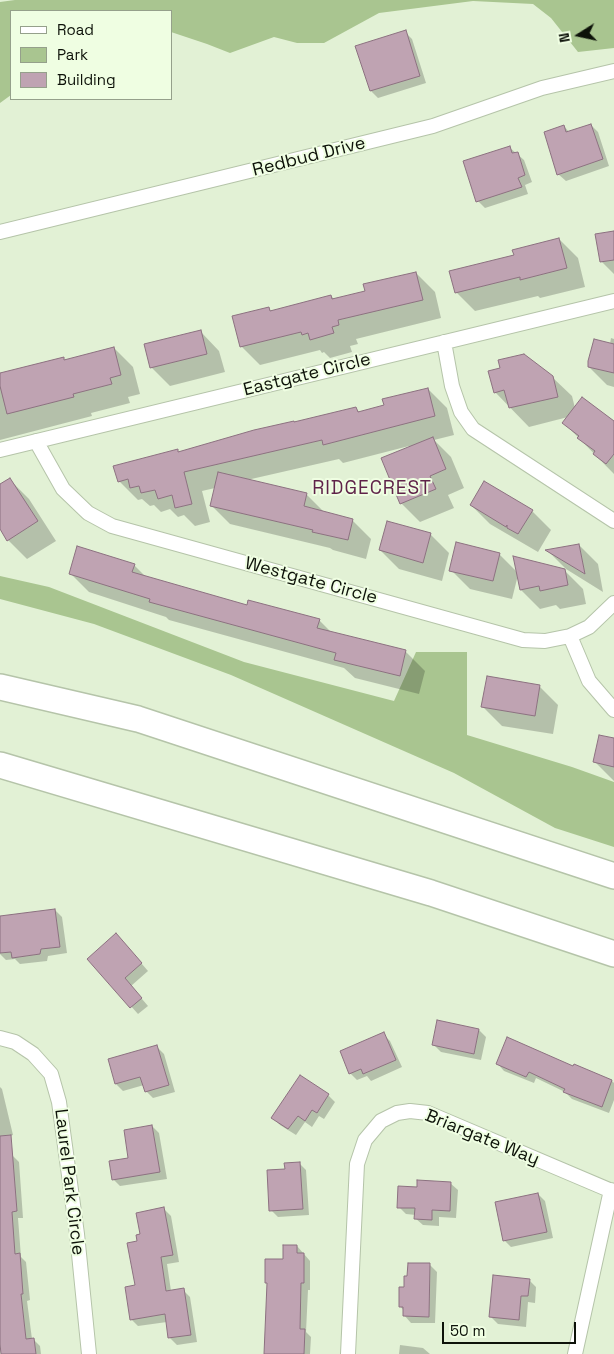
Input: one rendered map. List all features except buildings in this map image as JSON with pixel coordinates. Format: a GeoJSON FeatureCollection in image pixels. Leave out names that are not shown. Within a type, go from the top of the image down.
{"type":"FeatureCollection","features":[{"type":"Feature","properties":{"kind":"highway"},"geometry":{"type":"LineString","coordinates":[[0,687],[138,719],[614,876]]}},
{"type":"Feature","properties":{"kind":"highway"},"geometry":{"type":"LineString","coordinates":[[0,765],[430,893],[614,954]]}},
{"type":"Feature","properties":{"kind":"street","name":"Redbud Drive"},"geometry":{"type":"LineString","coordinates":[[0,232],[433,126],[542,88],[614,71]]}},
{"type":"Feature","properties":{"kind":"street","name":"Eastgate Circle"},"geometry":{"type":"LineString","coordinates":[[0,450],[614,301]]}},
{"type":"Feature","properties":{"kind":"street"},"geometry":{"type":"LineString","coordinates":[[444,342],[452,386],[461,412],[473,429],[614,521]]}},
{"type":"Feature","properties":{"kind":"street","name":"Westgate Circle"},"geometry":{"type":"LineString","coordinates":[[36,441],[63,489],[88,512],[112,526],[522,640],[545,642],[570,636],[589,626],[614,603]]}},
{"type":"Feature","properties":{"kind":"street"},"geometry":{"type":"LineString","coordinates":[[570,636],[589,680],[614,710]]}},
{"type":"Feature","properties":{"kind":"street","name":"Laurel Park Circle"},"geometry":{"type":"LineString","coordinates":[[0,1038],[15,1042],[33,1054],[51,1074],[59,1102],[77,1234],[89,1354]]}},
{"type":"Feature","properties":{"kind":"street","name":"Briargate Way"},"geometry":{"type":"LineString","coordinates":[[348,1354],[357,1164],[365,1140],[381,1121],[397,1113],[410,1110],[428,1114],[612,1191]]}},
{"type":"Feature","properties":{"kind":"street"},"geometry":{"type":"LineString","coordinates":[[575,1354],[612,1191]]}},
{"type":"Feature","properties":{"kind":"green space"},"geometry":{"type":"Polygon","coordinates":[[[15,0],[614,0],[614,48],[578,52],[551,18],[533,4],[473,1],[379,13],[324,43],[297,43],[274,37],[230,53],[172,32],[172,10],[10,10],[10,96],[0,103],[0,2],[15,0]]]}},
{"type":"Feature","properties":{"kind":"green space"},"geometry":{"type":"Polygon","coordinates":[[[0,576],[49,587],[244,662],[394,701],[416,652],[467,652],[467,735],[614,782],[614,847],[555,828],[454,773],[231,675],[94,624],[0,599],[0,576]]]}},
{"type":"Feature","properties":{"kind":"district","name":"RIDGECREST"},"geometry":{"type":"Point","coordinates":[372,489]}}]}
